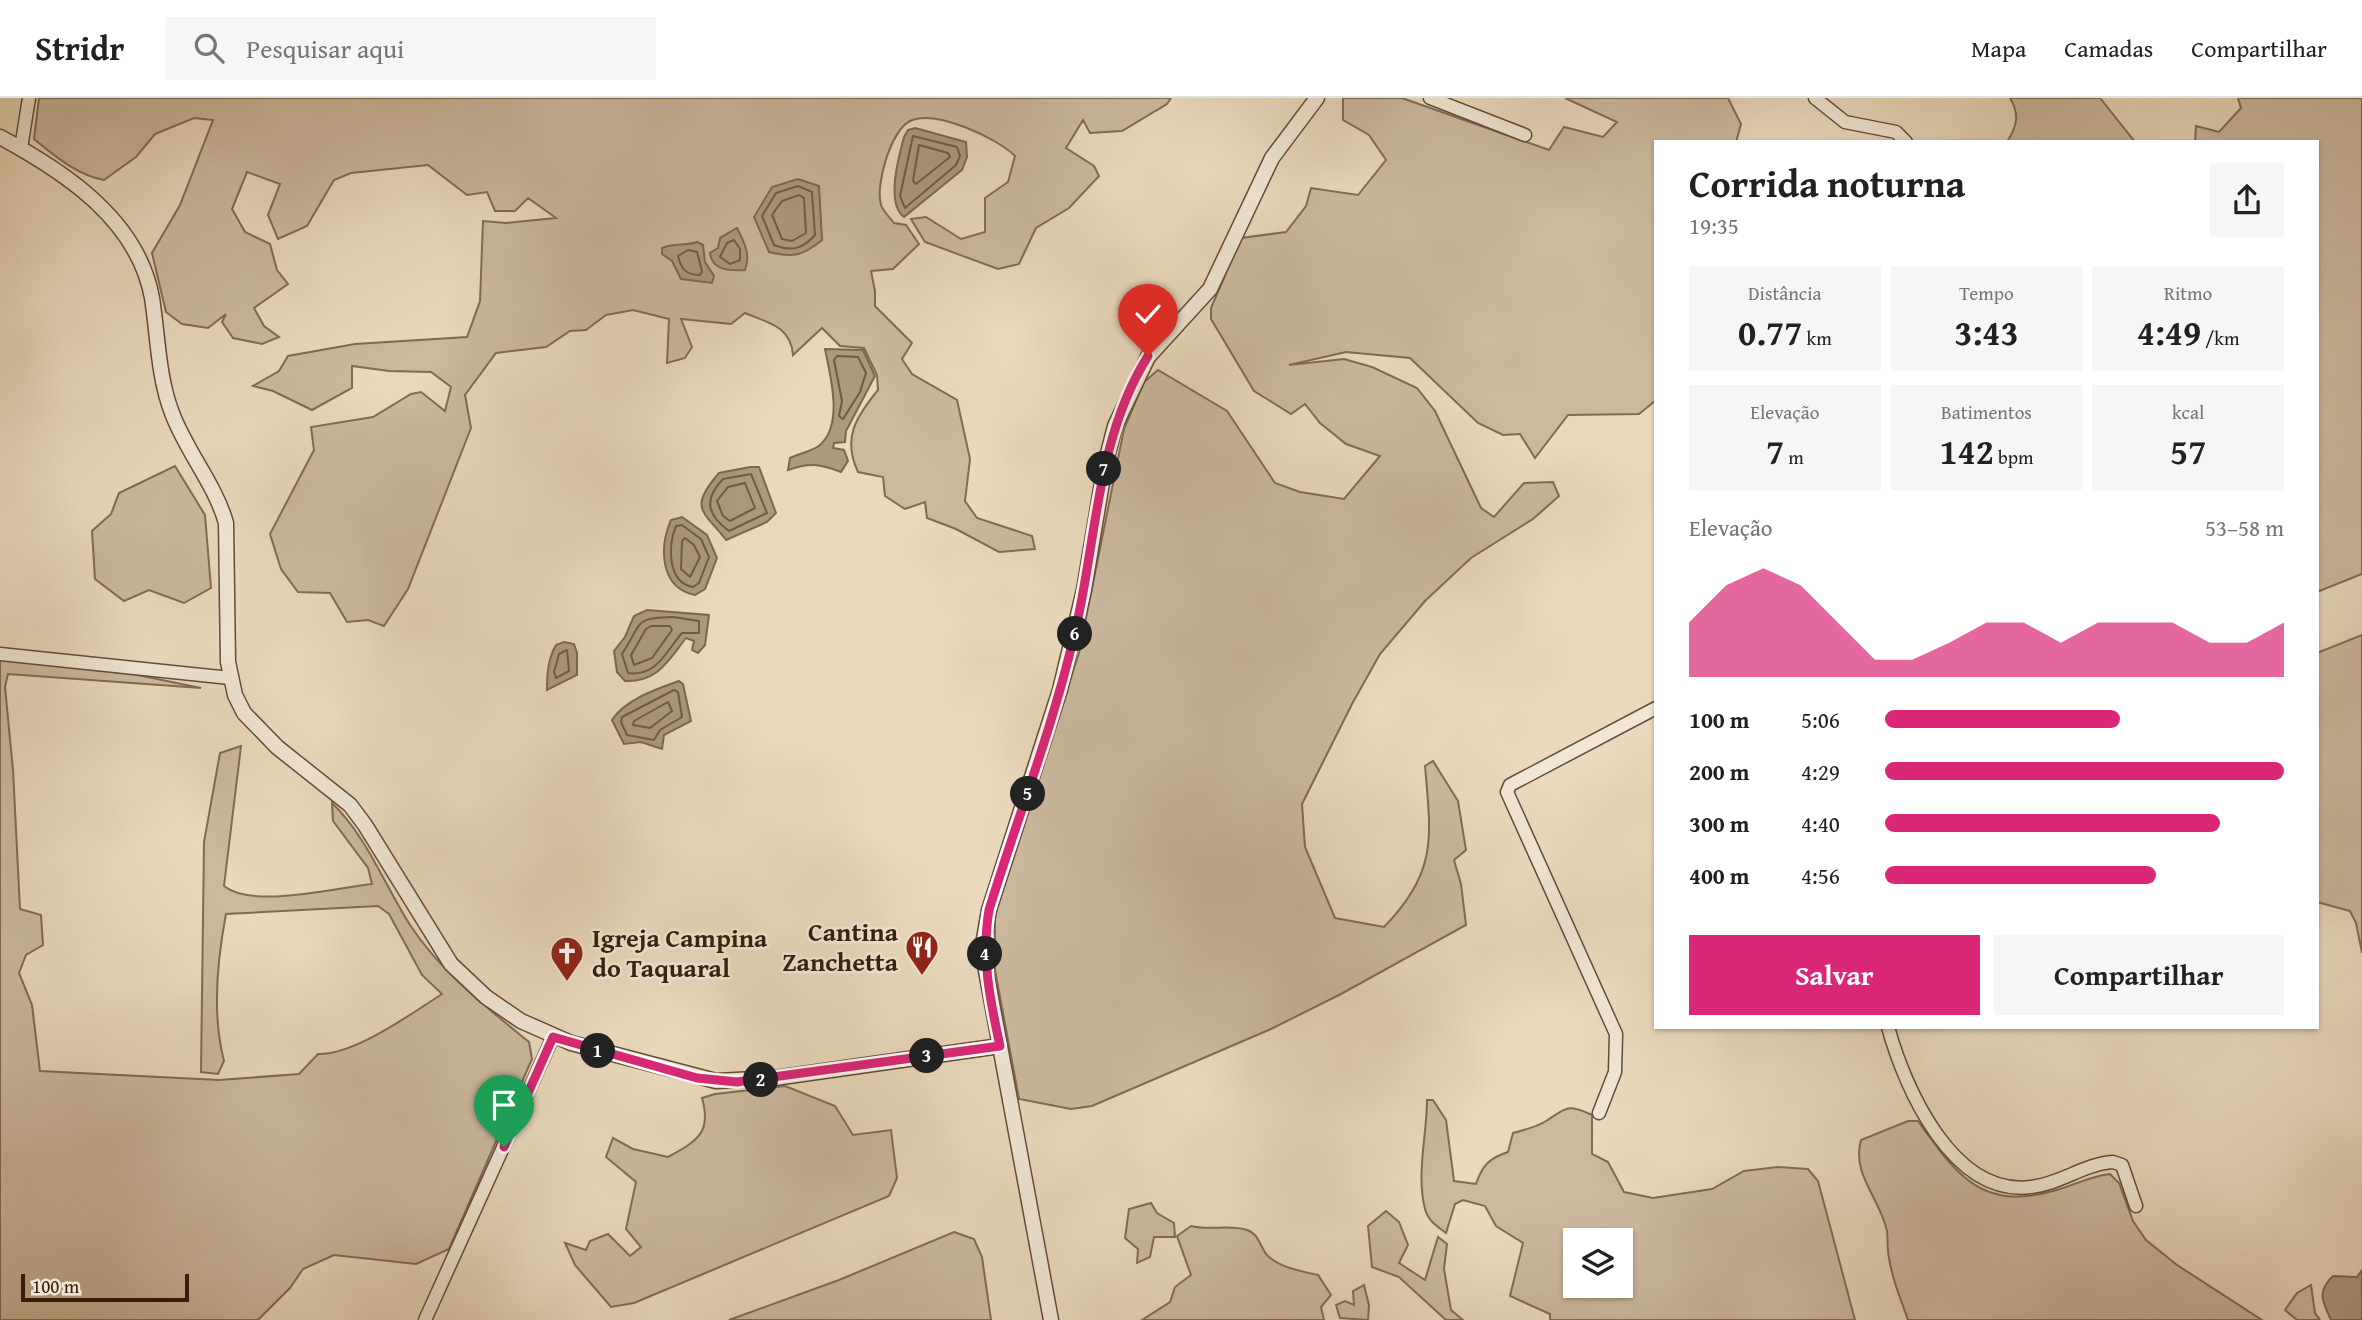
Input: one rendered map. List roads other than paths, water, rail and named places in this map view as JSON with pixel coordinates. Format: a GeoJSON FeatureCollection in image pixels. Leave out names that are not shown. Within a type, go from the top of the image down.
{"type":"FeatureCollection","features":[{"type":"Feature","properties":{"kind":"street"},"geometry":{"type":"LineString","coordinates":[[21,148],[29,98]]}},
{"type":"Feature","properties":{"kind":"street"},"geometry":{"type":"LineString","coordinates":[[1051,1320],[986,971],[984,939],[989,910],[1044,748],[1064,677],[1084,590],[1105,465],[1115,426],[1148,356],[1210,289],[1267,168],[1317,98]]}},
{"type":"Feature","properties":{"kind":"street"},"geometry":{"type":"LineString","coordinates":[[1430,98],[1525,135]]}},
{"type":"Feature","properties":{"kind":"street"},"geometry":{"type":"LineString","coordinates":[[1815,98],[1845,122],[1896,132],[1904,140]]}},
{"type":"Feature","properties":{"kind":"street"},"geometry":{"type":"LineString","coordinates":[[0,137],[21,148],[93,200],[111,216],[136,249],[151,295],[163,376],[172,413],[218,501],[226,523],[230,678],[244,713],[292,760],[337,792],[365,825],[452,964],[503,1009],[553,1037],[697,1078],[737,1082],[1000,1046]]}},
{"type":"Feature","properties":{"kind":"street"},"geometry":{"type":"LineString","coordinates":[[0,654],[230,678]]}},
{"type":"Feature","properties":{"kind":"street"},"geometry":{"type":"LineString","coordinates":[[1598,1114],[1615,1072],[1616,1034],[1507,792],[1510,785],[1569,751],[1654,709]]}},
{"type":"Feature","properties":{"kind":"street"},"geometry":{"type":"LineString","coordinates":[[1889,1029],[1900,1066],[1923,1111],[1960,1162],[1979,1176],[1998,1186],[2032,1187],[2113,1162],[2122,1165],[2136,1206]]}},
{"type":"Feature","properties":{"kind":"street"},"geometry":{"type":"LineString","coordinates":[[425,1320],[553,1037]]}},
{"type":"Feature","properties":{"kind":"water"},"geometry":{"type":"Polygon","coordinates":[[[915,128],[966,142],[967,157],[962,170],[904,217],[896,202],[895,180],[904,137],[908,130],[915,128]]]}},
{"type":"Feature","properties":{"kind":"water"},"geometry":{"type":"Polygon","coordinates":[[[798,179],[819,186],[822,240],[797,254],[769,252],[754,217],[772,187],[798,179]]]}},
{"type":"Feature","properties":{"kind":"water"},"geometry":{"type":"Polygon","coordinates":[[[737,228],[747,253],[745,270],[718,267],[710,253],[718,248],[720,238],[737,228]]]}},
{"type":"Feature","properties":{"kind":"water"},"geometry":{"type":"Polygon","coordinates":[[[697,242],[703,245],[705,262],[714,276],[712,283],[681,279],[672,261],[662,254],[662,248],[666,246],[697,242]]]}},
{"type":"Feature","properties":{"kind":"water"},"geometry":{"type":"Polygon","coordinates":[[[825,349],[863,350],[875,376],[846,431],[845,442],[834,443],[833,448],[844,450],[848,461],[841,472],[815,465],[788,470],[790,458],[820,445],[832,425],[832,385],[825,349]]]}},
{"type":"Feature","properties":{"kind":"water"},"geometry":{"type":"Polygon","coordinates":[[[759,467],[776,513],[767,522],[726,540],[702,509],[704,494],[719,473],[759,467]]]}},
{"type":"Feature","properties":{"kind":"water"},"geometry":{"type":"Polygon","coordinates":[[[682,517],[707,535],[717,558],[705,589],[695,595],[683,591],[675,584],[665,565],[667,531],[671,520],[682,517]]]}},
{"type":"Feature","properties":{"kind":"water"},"geometry":{"type":"Polygon","coordinates":[[[647,610],[709,615],[705,645],[698,653],[692,650],[694,641],[686,638],[654,674],[625,681],[617,672],[614,651],[625,637],[634,616],[647,610]]]}},
{"type":"Feature","properties":{"kind":"water"},"geometry":{"type":"Polygon","coordinates":[[[564,642],[574,644],[577,653],[577,675],[547,690],[551,656],[556,645],[564,642]]]}},
{"type":"Feature","properties":{"kind":"water"},"geometry":{"type":"Polygon","coordinates":[[[679,681],[683,684],[691,721],[664,735],[662,749],[641,742],[624,744],[612,720],[618,713],[642,696],[679,681]]]}},
{"type":"Feature","properties":{"kind":"water"},"geometry":{"type":"Polygon","coordinates":[[[2362,1270],[2362,1320],[2331,1320],[2323,1297],[2324,1287],[2333,1276],[2357,1277],[2362,1270]]]}},
{"type":"Feature","properties":{"kind":"place","name":"Cantina Zanchetta"},"geometry":{"type":"Point","coordinates":[922,977]}},
{"type":"Feature","properties":{"kind":"place","name":"Igreja Campina do Taquaral"},"geometry":{"type":"Point","coordinates":[567,983]}}]}
